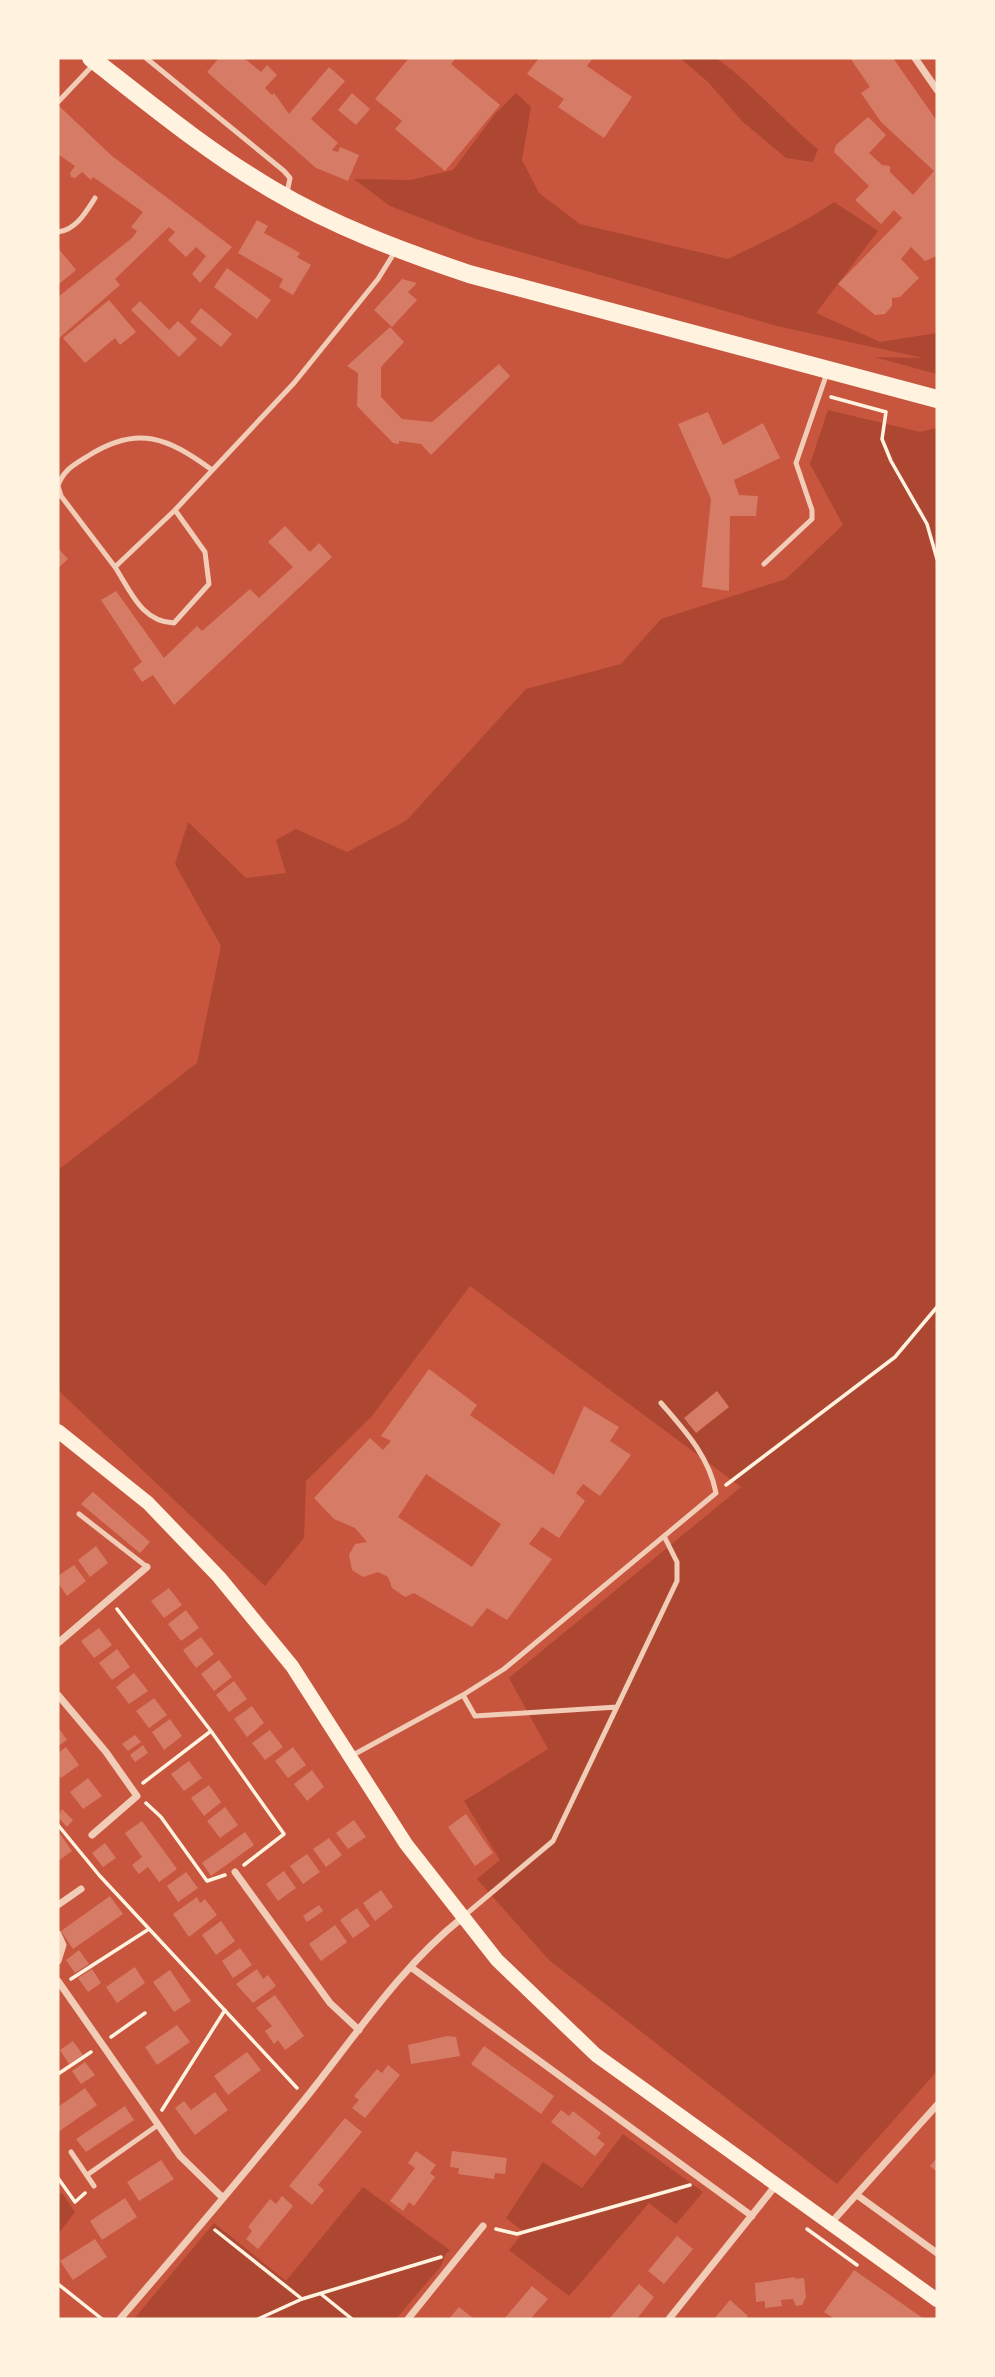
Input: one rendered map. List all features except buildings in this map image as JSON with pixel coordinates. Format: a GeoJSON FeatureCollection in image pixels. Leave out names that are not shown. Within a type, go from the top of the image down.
{"type":"FeatureCollection","features":[{"type":"Feature","properties":{"kind":"main road"},"geometry":{"type":"LineString","coordinates":[[94,60],[208,147],[280,193],[396,249],[469,274],[937,399]]}},
{"type":"Feature","properties":{"kind":"main road"},"geometry":{"type":"LineString","coordinates":[[58,1431],[148,1503],[219,1577],[292,1666],[406,1844],[497,1960],[597,2054],[937,2300]]}},
{"type":"Feature","properties":{"kind":"street"},"geometry":{"type":"LineString","coordinates":[[915,58],[937,90]]}},
{"type":"Feature","properties":{"kind":"street"},"geometry":{"type":"LineString","coordinates":[[58,1643],[146,1567]]}},
{"type":"Feature","properties":{"kind":"street"},"geometry":{"type":"LineString","coordinates":[[58,1695],[135,1793],[92,1835]]}},
{"type":"Feature","properties":{"kind":"street"},"geometry":{"type":"LineString","coordinates":[[235,1872],[330,2003],[359,2030]]}},
{"type":"Feature","properties":{"kind":"street"},"geometry":{"type":"LineString","coordinates":[[58,1905],[81,1889]]}},
{"type":"Feature","properties":{"kind":"street"},"geometry":{"type":"LineString","coordinates":[[120,2319],[306,2098],[359,2030],[412,1968],[462,1918]]}},
{"type":"Feature","properties":{"kind":"street"},"geometry":{"type":"LineString","coordinates":[[58,1934],[63,1945],[58,1961]]}},
{"type":"Feature","properties":{"kind":"street"},"geometry":{"type":"LineString","coordinates":[[412,1968],[752,2216]]}},
{"type":"Feature","properties":{"kind":"street"},"geometry":{"type":"LineString","coordinates":[[59,1983],[180,2156],[223,2198]]}},
{"type":"Feature","properties":{"kind":"street"},"geometry":{"type":"LineString","coordinates":[[830,2224],[937,2105]]}},
{"type":"Feature","properties":{"kind":"street"},"geometry":{"type":"LineString","coordinates":[[669,2319],[776,2185]]}},
{"type":"Feature","properties":{"kind":"street"},"geometry":{"type":"LineString","coordinates":[[857,2195],[937,2253]]}},
{"type":"Feature","properties":{"kind":"street"},"geometry":{"type":"LineString","coordinates":[[408,2319],[484,2226]]}},
{"type":"Feature","properties":{"kind":"lane"},"geometry":{"type":"LineString","coordinates":[[147,58],[284,171],[290,178],[280,193]]}},
{"type":"Feature","properties":{"kind":"lane"},"geometry":{"type":"LineString","coordinates":[[58,102],[94,60]]}},
{"type":"Feature","properties":{"kind":"lane"},"geometry":{"type":"LineString","coordinates":[[58,232],[66,231],[82,218],[95,198]]}},
{"type":"Feature","properties":{"kind":"lane"},"geometry":{"type":"LineString","coordinates":[[115,567],[175,510],[293,383],[378,279],[396,249]]}},
{"type":"Feature","properties":{"kind":"lane"},"geometry":{"type":"LineString","coordinates":[[764,564],[811,519],[812,510],[796,463],[828,370]]}},
{"type":"Feature","properties":{"kind":"lane"},"geometry":{"type":"LineString","coordinates":[[175,510],[205,552],[209,584],[174,623],[158,623],[140,606],[115,567],[61,496],[58,486],[67,469],[95,451],[134,436],[166,441],[212,470]]}},
{"type":"Feature","properties":{"kind":"lane"},"geometry":{"type":"LineString","coordinates":[[350,1757],[463,1695],[503,1669],[716,1493],[712,1473],[697,1445],[661,1403]]}},
{"type":"Feature","properties":{"kind":"lane"},"geometry":{"type":"LineString","coordinates":[[79,1514],[146,1567]]}},
{"type":"Feature","properties":{"kind":"lane"},"geometry":{"type":"LineString","coordinates":[[462,1918],[553,1841],[677,1581],[677,1562],[664,1536]]}},
{"type":"Feature","properties":{"kind":"lane"},"geometry":{"type":"LineString","coordinates":[[463,1695],[475,1716],[617,1707]]}},
{"type":"Feature","properties":{"kind":"lane"},"geometry":{"type":"LineString","coordinates":[[87,2175],[157,2123]]}},
{"type":"Feature","properties":{"kind":"lane"},"geometry":{"type":"LineString","coordinates":[[71,2152],[94,2186]]}},
{"type":"Feature","properties":{"kind":"path"},"geometry":{"type":"LineString","coordinates":[[819,393],[886,412],[882,439],[891,461],[927,524],[937,559]]}},
{"type":"Feature","properties":{"kind":"path"},"geometry":{"type":"LineString","coordinates":[[716,1493],[895,1357],[937,1307]]}},
{"type":"Feature","properties":{"kind":"path"},"geometry":{"type":"LineString","coordinates":[[109,1599],[211,1731],[284,1834],[235,1872],[207,1881],[161,1817],[135,1793],[211,1731]]}},
{"type":"Feature","properties":{"kind":"path"},"geometry":{"type":"LineString","coordinates":[[58,1825],[149,1929],[306,2098]]}},
{"type":"Feature","properties":{"kind":"path"},"geometry":{"type":"LineString","coordinates":[[59,1983],[149,1929]]}},
{"type":"Feature","properties":{"kind":"path"},"geometry":{"type":"LineString","coordinates":[[157,2123],[225,2010]]}},
{"type":"Feature","properties":{"kind":"path"},"geometry":{"type":"LineString","coordinates":[[58,2178],[75,2202],[94,2186]]}},
{"type":"Feature","properties":{"kind":"path"},"geometry":{"type":"LineString","coordinates":[[484,2226],[517,2234],[705,2181]]}},
{"type":"Feature","properties":{"kind":"path"},"geometry":{"type":"LineString","coordinates":[[208,2216],[219,2225],[214,2232],[302,2299]]}},
{"type":"Feature","properties":{"kind":"path"},"geometry":{"type":"LineString","coordinates":[[258,2319],[302,2299],[443,2257],[456,2259]]}},
{"type":"Feature","properties":{"kind":"path"},"geometry":{"type":"LineString","coordinates":[[58,2284],[102,2319]]}},
{"type":"Feature","properties":{"kind":"path"},"geometry":{"type":"LineString","coordinates":[[321,2294],[352,2319]]}},
{"type":"Feature","properties":{"kind":"shaded area"},"geometry":{"type":"Polygon","coordinates":[[[710,57],[722,62],[818,149],[813,162],[786,158],[742,121],[708,82],[680,58],[710,57]]]}},
{"type":"Feature","properties":{"kind":"shaded area"},"geometry":{"type":"Polygon","coordinates":[[[516,93],[531,107],[522,160],[539,193],[580,224],[728,259],[834,202],[878,231],[816,313],[880,342],[937,333],[937,374],[874,357],[923,358],[777,326],[476,239],[390,206],[354,179],[410,180],[453,170],[495,114],[516,93]]]}},
{"type":"Feature","properties":{"kind":"shaded area"},"geometry":{"type":"Polygon","coordinates":[[[828,410],[920,432],[937,428],[937,2071],[837,2184],[549,1960],[477,1879],[500,1860],[464,1801],[548,1749],[509,1678],[741,1487],[470,1286],[372,1416],[306,1481],[304,1538],[265,1586],[58,1390],[58,1170],[197,1063],[221,946],[175,864],[188,822],[246,878],[286,873],[276,840],[296,829],[347,852],[406,821],[526,689],[621,664],[661,619],[786,579],[843,525],[810,464],[828,410]]]}},
{"type":"Feature","properties":{"kind":"shaded area"},"geometry":{"type":"Polygon","coordinates":[[[623,2134],[703,2192],[676,2224],[649,2203],[569,2296],[509,2250],[524,2232],[506,2218],[543,2162],[582,2188],[623,2134]]]}},
{"type":"Feature","properties":{"kind":"shaded area"},"geometry":{"type":"Polygon","coordinates":[[[363,2187],[451,2251],[446,2253],[441,2266],[396,2319],[134,2319],[214,2223],[286,2281],[363,2187]]]}},
{"type":"Feature","properties":{"kind":"shaded area"},"geometry":{"type":"Polygon","coordinates":[[[62,2193],[75,2212],[58,2234],[58,2196],[62,2193]]]}}]}
